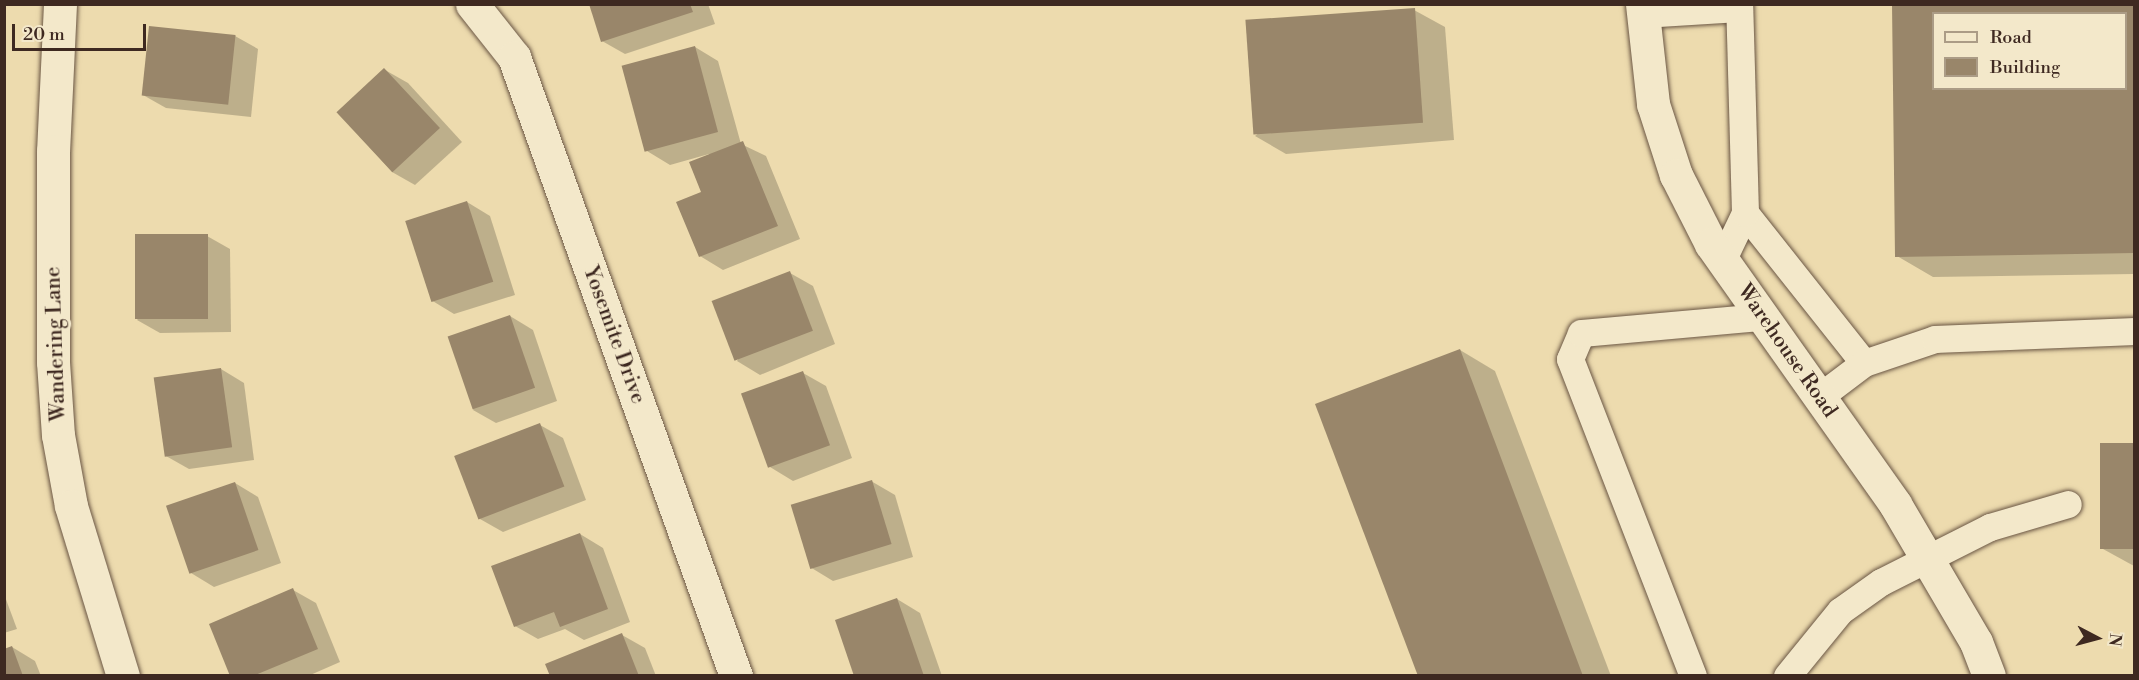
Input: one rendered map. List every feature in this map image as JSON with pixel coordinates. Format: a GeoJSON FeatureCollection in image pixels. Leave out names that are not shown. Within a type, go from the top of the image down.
{"type":"FeatureCollection","features":[{"type":"Feature","properties":{"kind":"street","name":"Wandering Lane"},"geometry":{"type":"LineString","coordinates":[[60,4],[53,186],[53,362],[58,435],[71,506],[123,675]]}},
{"type":"Feature","properties":{"kind":"street","name":"Yosemite Drive"},"geometry":{"type":"LineString","coordinates":[[472,4],[514,57],[736,675]]}},
{"type":"Feature","properties":{"kind":"street","name":"Warehouse Road"},"geometry":{"type":"LineString","coordinates":[[1642,9],[1653,104],[1676,175],[1722,261],[1895,504],[1976,642],[1989,675]]}},
{"type":"Feature","properties":{"kind":"lane"},"geometry":{"type":"LineString","coordinates":[[1642,9],[1739,6],[1745,213],[1722,261]]}},
{"type":"Feature","properties":{"kind":"lane"},"geometry":{"type":"LineString","coordinates":[[1745,213],[1864,363]]}},
{"type":"Feature","properties":{"kind":"lane"},"geometry":{"type":"LineString","coordinates":[[1693,675],[1570,359],[1581,333],[1762,317]]}},
{"type":"Feature","properties":{"kind":"lane"},"geometry":{"type":"LineString","coordinates":[[1819,397],[1864,363],[1935,339],[2134,331]]}},
{"type":"Feature","properties":{"kind":"lane"},"geometry":{"type":"LineString","coordinates":[[1788,675],[1840,612],[1926,556],[1990,527],[2068,504]]}},
{"type":"Feature","properties":{"kind":"building"},"geometry":{"type":"Polygon","coordinates":[[[589,4],[690,4],[693,12],[601,42],[589,4]]]}},
{"type":"Feature","properties":{"kind":"building"},"geometry":{"type":"Polygon","coordinates":[[[1892,4],[2134,4],[2134,253],[1895,257],[1892,4]]]}},
{"type":"Feature","properties":{"kind":"building"},"geometry":{"type":"Polygon","coordinates":[[[1415,8],[1423,123],[1253,135],[1245,20],[1415,8]]]}},
{"type":"Feature","properties":{"kind":"building"},"geometry":{"type":"Polygon","coordinates":[[[149,26],[236,35],[228,105],[142,96],[149,26]]]}},
{"type":"Feature","properties":{"kind":"building"},"geometry":{"type":"Polygon","coordinates":[[[695,46],[718,132],[645,152],[622,66],[695,46]]]}},
{"type":"Feature","properties":{"kind":"building"},"geometry":{"type":"Polygon","coordinates":[[[384,68],[440,128],[392,172],[336,112],[384,68]]]}},
{"type":"Feature","properties":{"kind":"building"},"geometry":{"type":"Polygon","coordinates":[[[743,141],[778,226],[699,257],[676,202],[701,192],[689,162],[743,141]]]}},
{"type":"Feature","properties":{"kind":"building"},"geometry":{"type":"Polygon","coordinates":[[[467,201],[493,282],[431,302],[405,221],[467,201]]]}},
{"type":"Feature","properties":{"kind":"building"},"geometry":{"type":"Polygon","coordinates":[[[135,234],[208,234],[208,319],[135,319],[135,234]]]}},
{"type":"Feature","properties":{"kind":"building"},"geometry":{"type":"Polygon","coordinates":[[[790,271],[813,331],[735,361],[712,301],[790,271]]]}},
{"type":"Feature","properties":{"kind":"building"},"geometry":{"type":"Polygon","coordinates":[[[510,315],[535,388],[473,409],[448,336],[510,315]]]}},
{"type":"Feature","properties":{"kind":"building"},"geometry":{"type":"Polygon","coordinates":[[[1460,349],[1583,676],[1418,676],[1315,404],[1460,349]]]}},
{"type":"Feature","properties":{"kind":"building"},"geometry":{"type":"Polygon","coordinates":[[[221,368],[232,447],[165,457],[154,377],[221,368]]]}},
{"type":"Feature","properties":{"kind":"building"},"geometry":{"type":"Polygon","coordinates":[[[803,371],[830,445],[768,468],[741,394],[803,371]]]}},
{"type":"Feature","properties":{"kind":"building"},"geometry":{"type":"Polygon","coordinates":[[[540,423],[564,486],[478,519],[454,456],[540,423]]]}},
{"type":"Feature","properties":{"kind":"building"},"geometry":{"type":"Polygon","coordinates":[[[2100,443],[2134,443],[2134,549],[2100,549],[2100,443]]]}},
{"type":"Feature","properties":{"kind":"building"},"geometry":{"type":"Polygon","coordinates":[[[872,480],[892,544],[810,569],[791,505],[872,480]]]}},
{"type":"Feature","properties":{"kind":"building"},"geometry":{"type":"Polygon","coordinates":[[[235,482],[258,550],[189,574],[166,506],[235,482]]]}},
{"type":"Feature","properties":{"kind":"building"},"geometry":{"type":"Polygon","coordinates":[[[580,533],[608,609],[560,627],[554,612],[514,627],[491,566],[580,533]]]}},
{"type":"Feature","properties":{"kind":"building"},"geometry":{"type":"Polygon","coordinates":[[[293,588],[318,649],[253,676],[230,676],[209,624],[293,588]]]}},
{"type":"Feature","properties":{"kind":"building"},"geometry":{"type":"Polygon","coordinates":[[[897,598],[924,676],[854,676],[835,620],[897,598]]]}},
{"type":"Feature","properties":{"kind":"building"},"geometry":{"type":"Polygon","coordinates":[[[622,633],[639,676],[550,676],[545,664],[622,633]]]}},
{"type":"Feature","properties":{"kind":"building"},"geometry":{"type":"Polygon","coordinates":[[[12,646],[23,676],[4,676],[4,649],[12,646]]]}}]}
